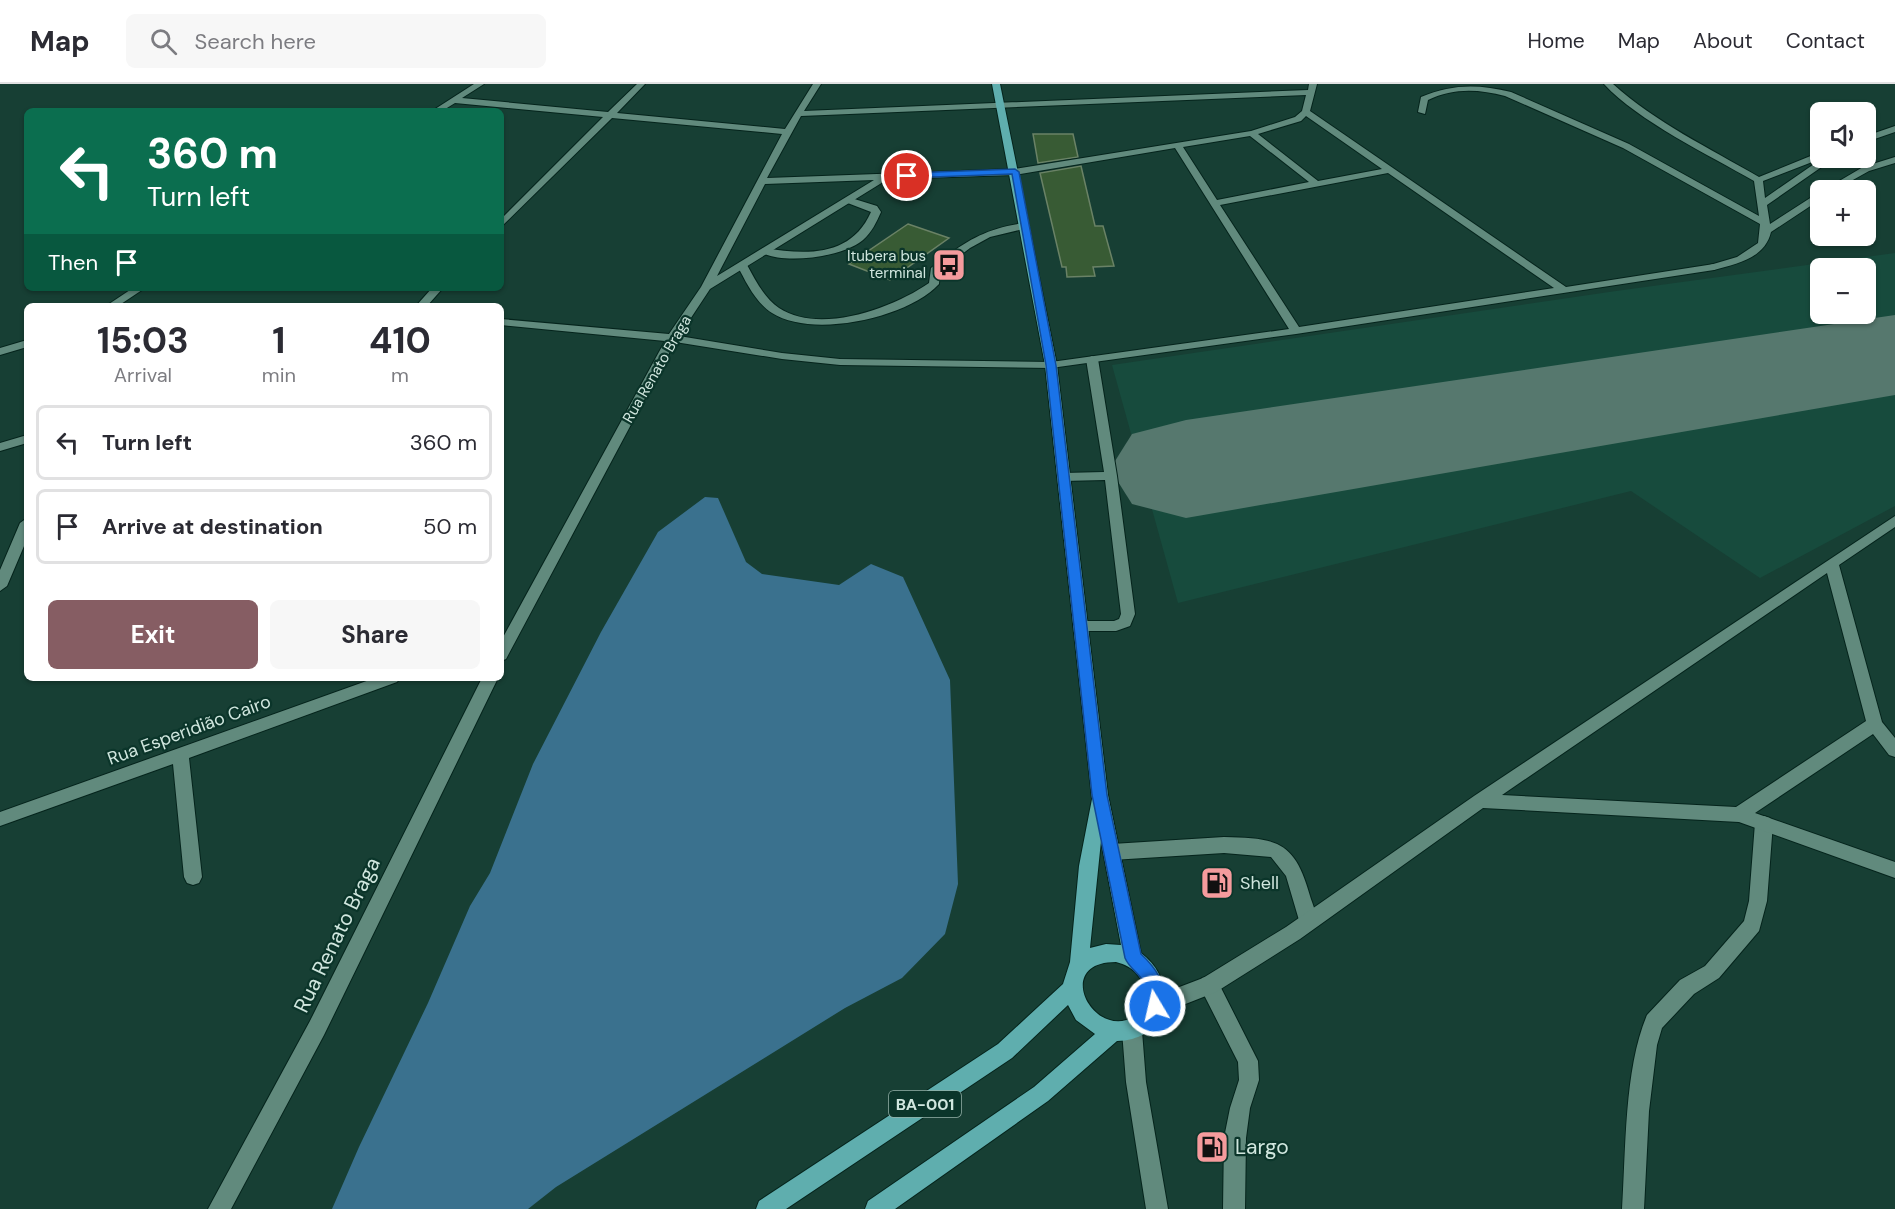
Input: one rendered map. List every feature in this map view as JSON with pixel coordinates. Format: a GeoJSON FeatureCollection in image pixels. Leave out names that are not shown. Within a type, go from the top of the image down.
{"type":"FeatureCollection","features":[{"type":"Feature","properties":{"kind":"main road"},"geometry":{"type":"LineString","coordinates":[[996,84],[1051,365],[1100,795],[1134,958]]}},
{"type":"Feature","properties":{"kind":"main road"},"geometry":{"type":"LineString","coordinates":[[1100,795],[1088,866],[1079,966],[1074,977],[1074,995],[1080,1012],[1094,1025],[1122,1031]]}},
{"type":"Feature","properties":{"kind":"main road"},"geometry":{"type":"LineString","coordinates":[[876,1209],[1041,1094],[1122,1031],[1147,1021],[1155,1006],[1155,988],[1148,971],[1134,958],[1116,953],[1098,954],[1087,958],[1079,966]]}},
{"type":"Feature","properties":{"kind":"main road","name":"BA-001"},"geometry":{"type":"LineString","coordinates":[[767,1209],[1005,1051],[1074,988]]}},
{"type":"Feature","properties":{"kind":"street"},"geometry":{"type":"LineString","coordinates":[[441,108],[480,84]]}},
{"type":"Feature","properties":{"kind":"street"},"geometry":{"type":"LineString","coordinates":[[504,221],[641,84]]}},
{"type":"Feature","properties":{"kind":"street","name":"Rua Renato Braga"},"geometry":{"type":"LineString","coordinates":[[506,637],[672,338],[706,287],[787,132],[817,84]]}},
{"type":"Feature","properties":{"kind":"street"},"geometry":{"type":"LineString","coordinates":[[1608,84],[1611,89],[1651,117],[1758,180]]}},
{"type":"Feature","properties":{"kind":"street"},"geometry":{"type":"LineString","coordinates":[[762,181],[1015,172],[1178,146],[1252,133],[1287,124],[1306,112],[1312,88],[1158,95],[1002,108],[799,114]]}},
{"type":"Feature","properties":{"kind":"street"},"geometry":{"type":"LineString","coordinates":[[1422,111],[1424,99],[1442,90],[1472,88],[1508,94],[1626,146],[1765,226]]}},
{"type":"Feature","properties":{"kind":"street"},"geometry":{"type":"LineString","coordinates":[[454,100],[787,132]]}},
{"type":"Feature","properties":{"kind":"street"},"geometry":{"type":"LineString","coordinates":[[1306,112],[1565,291]]}},
{"type":"Feature","properties":{"kind":"street"},"geometry":{"type":"LineString","coordinates":[[1876,136],[1895,129]]}},
{"type":"Feature","properties":{"kind":"street"},"geometry":{"type":"LineString","coordinates":[[1252,133],[1317,184]]}},
{"type":"Feature","properties":{"kind":"street"},"geometry":{"type":"LineString","coordinates":[[1178,146],[1296,331]]}},
{"type":"Feature","properties":{"kind":"street"},"geometry":{"type":"LineString","coordinates":[[1758,180],[1810,159]]}},
{"type":"Feature","properties":{"kind":"street"},"geometry":{"type":"LineString","coordinates":[[1847,180],[1866,169],[1895,160]]}},
{"type":"Feature","properties":{"kind":"street"},"geometry":{"type":"LineString","coordinates":[[1761,205],[1814,168]]}},
{"type":"Feature","properties":{"kind":"street"},"geometry":{"type":"LineString","coordinates":[[1215,203],[1389,170]]}},
{"type":"Feature","properties":{"kind":"street"},"geometry":{"type":"LineString","coordinates":[[706,287],[886,177]]}},
{"type":"Feature","properties":{"kind":"street"},"geometry":{"type":"LineString","coordinates":[[504,322],[672,338],[782,356],[840,362],[1051,365],[1296,331],[1714,267],[1741,259],[1755,252],[1763,244],[1765,226],[1758,180]]}},
{"type":"Feature","properties":{"kind":"street"},"geometry":{"type":"LineString","coordinates":[[764,251],[789,256],[805,256],[823,254],[849,245],[863,235],[873,222],[876,212],[874,208],[848,200]]}},
{"type":"Feature","properties":{"kind":"street"},"geometry":{"type":"LineString","coordinates":[[1765,226],[1810,201]]}},
{"type":"Feature","properties":{"kind":"street"},"geometry":{"type":"LineString","coordinates":[[742,265],[756,292],[782,314],[810,320],[839,320],[898,306],[923,293],[934,284],[935,270],[971,243],[992,231],[1025,226]]}},
{"type":"Feature","properties":{"kind":"street"},"geometry":{"type":"LineString","coordinates":[[116,303],[135,291]]}},
{"type":"Feature","properties":{"kind":"street"},"geometry":{"type":"LineString","coordinates":[[423,303],[435,291]]}},
{"type":"Feature","properties":{"kind":"street"},"geometry":{"type":"LineString","coordinates":[[0,352],[24,344]]}},
{"type":"Feature","properties":{"kind":"street"},"geometry":{"type":"LineString","coordinates":[[1080,626],[1116,626],[1125,622],[1128,614],[1111,476],[1092,359]]}},
{"type":"Feature","properties":{"kind":"street"},"geometry":{"type":"LineString","coordinates":[[0,447],[24,440]]}},
{"type":"Feature","properties":{"kind":"street"},"geometry":{"type":"LineString","coordinates":[[1063,477],[1111,476]]}},
{"type":"Feature","properties":{"kind":"street"},"geometry":{"type":"LineString","coordinates":[[1155,1006],[1209,985],[1308,921],[1479,801],[1895,521]]}},
{"type":"Feature","properties":{"kind":"street"},"geometry":{"type":"LineString","coordinates":[[0,586],[24,530]]}},
{"type":"Feature","properties":{"kind":"street"},"geometry":{"type":"LineString","coordinates":[[1832,564],[1875,724],[1895,750]]}},
{"type":"Feature","properties":{"kind":"street","name":"Rua Esperidião Cairo"},"geometry":{"type":"LineString","coordinates":[[0,819],[384,681]]}},
{"type":"Feature","properties":{"kind":"street","name":"Rua Renato Braga"},"geometry":{"type":"LineString","coordinates":[[219,1209],[317,1028],[489,681]]}},
{"type":"Feature","properties":{"kind":"street"},"geometry":{"type":"LineString","coordinates":[[1739,814],[1875,724]]}},
{"type":"Feature","properties":{"kind":"street"},"geometry":{"type":"LineString","coordinates":[[180,754],[193,877]]}},
{"type":"Feature","properties":{"kind":"street"},"geometry":{"type":"LineString","coordinates":[[1479,801],[1739,814],[1895,870]]}},
{"type":"Feature","properties":{"kind":"street"},"geometry":{"type":"LineString","coordinates":[[1633,1209],[1639,1111],[1647,1045],[1654,1022],[1687,987],[1712,972],[1752,925],[1758,901],[1764,823]]}},
{"type":"Feature","properties":{"kind":"street"},"geometry":{"type":"LineString","coordinates":[[1112,852],[1251,845],[1275,850],[1289,865],[1308,921]]}},
{"type":"Feature","properties":{"kind":"street"},"geometry":{"type":"LineString","coordinates":[[1209,985],[1248,1061],[1250,1070],[1235,1138],[1234,1209]]}},
{"type":"Feature","properties":{"kind":"street"},"geometry":{"type":"LineString","coordinates":[[1122,1031],[1136,1082],[1157,1209]]}},
{"type":"Feature","properties":{"kind":"shaded area"},"geometry":{"type":"Polygon","coordinates":[[[1895,253],[1895,506],[1760,578],[1631,491],[1178,603],[1112,365],[1810,265],[1810,324],[1876,324],[1876,258],[1858,258],[1895,253]]]}},
{"type":"Feature","properties":{"kind":"water"},"geometry":{"type":"Polygon","coordinates":[[[705,497],[718,498],[746,562],[762,574],[839,585],[871,564],[903,577],[950,680],[958,884],[945,934],[902,978],[845,1008],[556,1187],[528,1209],[332,1209],[428,1003],[470,906],[490,873],[533,764],[601,632],[658,532],[705,497]]]}},
{"type":"Feature","properties":{"kind":"building"},"geometry":{"type":"Polygon","coordinates":[[[1033,134],[1073,134],[1078,157],[1038,163],[1033,134]]]}},
{"type":"Feature","properties":{"kind":"building"},"geometry":{"type":"Polygon","coordinates":[[[1081,166],[1095,226],[1103,226],[1114,266],[1093,267],[1095,276],[1067,277],[1066,267],[1062,267],[1040,173],[1081,166]]]}},
{"type":"Feature","properties":{"kind":"building"},"geometry":{"type":"Polygon","coordinates":[[[908,224],[949,238],[890,280],[849,264],[908,224]]]}},
{"type":"Feature","properties":{"kind":"runway"},"geometry":{"type":"LineString","coordinates":[[1186,469],[1895,355]]}},
{"type":"Feature","properties":{"kind":"place","name":"Itubera bus terminal"},"geometry":{"type":"Point","coordinates":[949,265]}},
{"type":"Feature","properties":{"kind":"place","name":"Shell"},"geometry":{"type":"Point","coordinates":[1217,883]}},
{"type":"Feature","properties":{"kind":"place","name":"Largo"},"geometry":{"type":"Point","coordinates":[1212,1147]}},
{"type":"Feature","properties":{"kind":"route"},"geometry":{"type":"LineString","coordinates":[[907,176],[1015,172],[1051,365],[1100,795],[1134,958],[1148,971],[1155,988],[1155,1006]]}}]}
